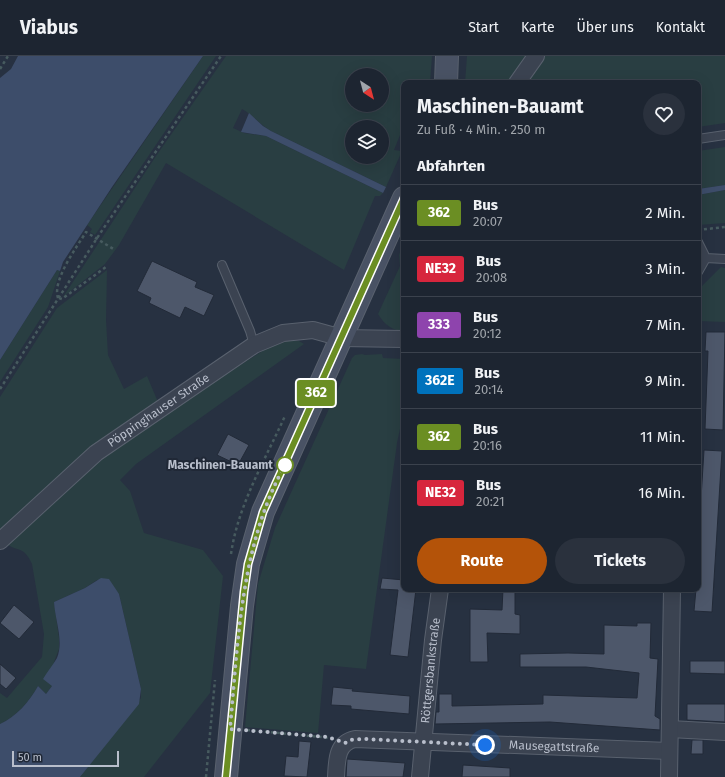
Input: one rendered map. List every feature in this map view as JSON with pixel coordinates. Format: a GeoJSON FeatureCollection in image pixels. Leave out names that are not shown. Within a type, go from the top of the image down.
{"type":"FeatureCollection","features":[{"type":"Feature","properties":{"kind":"main road"},"geometry":{"type":"LineString","coordinates":[[446,80],[448,56]]}},
{"type":"Feature","properties":{"kind":"main road"},"geometry":{"type":"LineString","coordinates":[[226,777],[238,649],[248,564],[263,512],[401,205]]}},
{"type":"Feature","properties":{"kind":"street"},"geometry":{"type":"LineString","coordinates":[[519,80],[536,56]]}},
{"type":"Feature","properties":{"kind":"street","name":"Pöppinghauser Straße"},"geometry":{"type":"LineString","coordinates":[[0,541],[96,453],[254,345],[283,334],[313,330],[342,338],[401,339]]}},
{"type":"Feature","properties":{"kind":"street","name":"Röttgersbankstraße"},"geometry":{"type":"LineString","coordinates":[[420,777],[433,640],[440,592]]}},
{"type":"Feature","properties":{"kind":"street"},"geometry":{"type":"LineString","coordinates":[[668,777],[672,592]]}},
{"type":"Feature","properties":{"kind":"street"},"geometry":{"type":"LineString","coordinates":[[670,729],[725,732]]}},
{"type":"Feature","properties":{"kind":"street","name":"Mausegattstraße"},"geometry":{"type":"LineString","coordinates":[[345,743],[350,740],[364,739],[423,743],[669,752]]}},
{"type":"Feature","properties":{"kind":"street"},"geometry":{"type":"LineString","coordinates":[[336,777],[338,753],[345,743]]}},
{"type":"Feature","properties":{"kind":"lane"},"geometry":{"type":"LineString","coordinates":[[701,139],[725,135]]}},
{"type":"Feature","properties":{"kind":"lane"},"geometry":{"type":"LineString","coordinates":[[701,248],[706,258]]}},
{"type":"Feature","properties":{"kind":"lane"},"geometry":{"type":"LineString","coordinates":[[706,258],[725,258]]}},
{"type":"Feature","properties":{"kind":"lane"},"geometry":{"type":"LineString","coordinates":[[701,267],[706,258]]}},
{"type":"Feature","properties":{"kind":"lane"},"geometry":{"type":"LineString","coordinates":[[222,265],[250,331],[254,345]]}},
{"type":"Feature","properties":{"kind":"path"},"geometry":{"type":"LineString","coordinates":[[0,69],[8,56]]}},
{"type":"Feature","properties":{"kind":"path"},"geometry":{"type":"LineString","coordinates":[[0,389],[97,239],[221,56]]}},
{"type":"Feature","properties":{"kind":"path"},"geometry":{"type":"LineString","coordinates":[[701,230],[725,227]]}},
{"type":"Feature","properties":{"kind":"path"},"geometry":{"type":"LineString","coordinates":[[59,298],[57,292],[65,265],[86,232],[115,250]]}},
{"type":"Feature","properties":{"kind":"path"},"geometry":{"type":"LineString","coordinates":[[59,298],[62,299],[106,267]]}},
{"type":"Feature","properties":{"kind":"path"},"geometry":{"type":"LineString","coordinates":[[230,729],[328,737],[345,743]]}},
{"type":"Feature","properties":{"kind":"green space"},"geometry":{"type":"Polygon","coordinates":[[[203,56],[216,56],[95,235],[90,232],[92,229],[87,225],[203,56]]]}},
{"type":"Feature","properties":{"kind":"green space"},"geometry":{"type":"Polygon","coordinates":[[[226,56],[432,56],[430,80],[401,80],[401,135],[394,150],[401,151],[401,153],[386,187],[271,131],[242,109],[233,128],[244,133],[266,136],[383,193],[380,196],[375,196],[344,270],[166,163],[119,245],[105,264],[63,297],[156,156],[226,56]]]}},
{"type":"Feature","properties":{"kind":"green space"},"geometry":{"type":"Polygon","coordinates":[[[467,56],[530,56],[512,80],[465,80],[467,56]]]}},
{"type":"Feature","properties":{"kind":"green space"},"geometry":{"type":"Polygon","coordinates":[[[541,56],[725,56],[725,123],[701,127],[701,80],[524,80],[541,56]]]}},
{"type":"Feature","properties":{"kind":"green space"},"geometry":{"type":"Polygon","coordinates":[[[725,147],[725,185],[701,189],[701,151],[725,147]]]}},
{"type":"Feature","properties":{"kind":"green space"},"geometry":{"type":"Polygon","coordinates":[[[725,190],[725,223],[701,225],[701,194],[725,190]]]}},
{"type":"Feature","properties":{"kind":"green space"},"geometry":{"type":"Polygon","coordinates":[[[401,249],[401,331],[389,326],[378,314],[400,266],[399,255],[401,249]]]}},
{"type":"Feature","properties":{"kind":"green space"},"geometry":{"type":"Polygon","coordinates":[[[721,267],[725,268],[725,322],[701,321],[701,287],[721,267]]]}},
{"type":"Feature","properties":{"kind":"green space"},"geometry":{"type":"Polygon","coordinates":[[[57,270],[60,271],[48,307],[0,382],[0,360],[57,270]]]}},
{"type":"Feature","properties":{"kind":"green space"},"geometry":{"type":"Polygon","coordinates":[[[107,270],[106,320],[108,355],[124,389],[147,376],[158,402],[0,531],[0,397],[57,308],[107,270]]]}},
{"type":"Feature","properties":{"kind":"green space"},"geometry":{"type":"Polygon","coordinates":[[[287,341],[299,341],[304,344],[136,464],[120,480],[130,491],[144,533],[203,550],[223,576],[210,693],[144,777],[80,777],[141,698],[141,689],[119,594],[97,580],[85,588],[54,602],[59,649],[54,662],[52,686],[46,694],[38,686],[31,698],[22,708],[0,724],[0,693],[7,698],[42,657],[44,634],[32,564],[23,551],[13,548],[6,543],[91,465],[137,432],[267,348],[287,341]]]}},
{"type":"Feature","properties":{"kind":"green space"},"geometry":{"type":"Polygon","coordinates":[[[382,354],[383,358],[401,359],[401,424],[397,443],[366,669],[324,665],[318,733],[245,727],[258,584],[275,528],[352,358],[355,355],[382,354]]]}},
{"type":"Feature","properties":{"kind":"water"},"geometry":{"type":"Polygon","coordinates":[[[18,56],[203,56],[112,187],[63,262],[60,271],[57,270],[0,360],[0,78],[11,69],[18,56]]]}},
{"type":"Feature","properties":{"kind":"water"},"geometry":{"type":"Polygon","coordinates":[[[249,113],[271,131],[386,187],[383,193],[266,136],[241,132],[249,113]]]}},
{"type":"Feature","properties":{"kind":"water"},"geometry":{"type":"Polygon","coordinates":[[[725,185],[725,190],[701,194],[701,189],[725,185]]]}},
{"type":"Feature","properties":{"kind":"water"},"geometry":{"type":"Polygon","coordinates":[[[101,578],[109,579],[119,594],[141,689],[139,704],[80,777],[0,777],[0,724],[22,708],[31,698],[38,686],[46,694],[52,686],[43,679],[57,658],[60,645],[54,602],[85,588],[101,578]]]}},
{"type":"Feature","properties":{"kind":"building"},"geometry":{"type":"Polygon","coordinates":[[[152,261],[197,282],[195,287],[214,295],[204,316],[185,307],[180,318],[149,303],[151,298],[137,291],[152,261]]]}},
{"type":"Feature","properties":{"kind":"building"},"geometry":{"type":"Polygon","coordinates":[[[706,332],[725,332],[723,430],[705,429],[708,351],[705,351],[706,332]]]}},
{"type":"Feature","properties":{"kind":"building"},"geometry":{"type":"Polygon","coordinates":[[[228,434],[249,445],[238,465],[217,455],[228,434]]]}},
{"type":"Feature","properties":{"kind":"building"},"geometry":{"type":"Polygon","coordinates":[[[704,450],[722,451],[712,612],[694,611],[696,592],[701,592],[701,498],[704,450]]]}},
{"type":"Feature","properties":{"kind":"building"},"geometry":{"type":"Polygon","coordinates":[[[382,578],[401,580],[401,592],[416,592],[408,657],[390,655],[398,590],[380,589],[382,578]]]}},
{"type":"Feature","properties":{"kind":"building"},"geometry":{"type":"Polygon","coordinates":[[[503,592],[515,592],[515,614],[520,615],[520,634],[487,633],[488,662],[470,662],[470,609],[502,610],[503,592]]]}},
{"type":"Feature","properties":{"kind":"building"},"geometry":{"type":"Polygon","coordinates":[[[14,605],[34,622],[19,639],[0,623],[14,605]]]}},
{"type":"Feature","properties":{"kind":"building"},"geometry":{"type":"Polygon","coordinates":[[[637,623],[651,623],[650,658],[658,659],[655,716],[660,719],[660,730],[550,722],[435,724],[436,712],[439,712],[439,694],[452,694],[452,706],[543,704],[543,695],[637,698],[639,673],[586,667],[520,667],[520,654],[604,654],[604,625],[637,626],[637,623]]]}},
{"type":"Feature","properties":{"kind":"building"},"geometry":{"type":"Polygon","coordinates":[[[690,661],[725,661],[725,674],[690,673],[690,661]]]}},
{"type":"Feature","properties":{"kind":"building"},"geometry":{"type":"Polygon","coordinates":[[[0,664],[16,678],[6,689],[0,684],[0,664]]]}},
{"type":"Feature","properties":{"kind":"building"},"geometry":{"type":"Polygon","coordinates":[[[333,687],[353,689],[352,691],[410,696],[409,714],[351,709],[351,706],[331,705],[333,687]]]}},
{"type":"Feature","properties":{"kind":"building"},"geometry":{"type":"Polygon","coordinates":[[[687,704],[725,704],[725,722],[687,720],[687,704]]]}},
{"type":"Feature","properties":{"kind":"building"},"geometry":{"type":"Polygon","coordinates":[[[692,740],[703,740],[703,754],[691,754],[692,740]]]}},
{"type":"Feature","properties":{"kind":"building"},"geometry":{"type":"Polygon","coordinates":[[[299,741],[311,742],[307,777],[284,776],[286,756],[298,757],[299,741]]]}},
{"type":"Feature","properties":{"kind":"building"},"geometry":{"type":"Polygon","coordinates":[[[347,759],[405,763],[403,777],[346,777],[347,759]]]}},
{"type":"Feature","properties":{"kind":"building"},"geometry":{"type":"Polygon","coordinates":[[[463,765],[510,768],[510,777],[462,777],[463,765]]]}},
{"type":"Feature","properties":{"kind":"bus line","name":"362"},"geometry":{"type":"LineString","coordinates":[[226,777],[244,592],[248,564],[263,512],[401,205]]}},
{"type":"Feature","properties":{"kind":"place","name":"Maschinen-Bauamt"},"geometry":{"type":"Point","coordinates":[285,465]}},
{"type":"Feature","properties":{"kind":"route"},"geometry":{"type":"LineString","coordinates":[[285,465],[263,512],[248,564],[242,606],[230,729],[328,737],[345,743],[354,739],[364,739],[485,745]]}}]}
